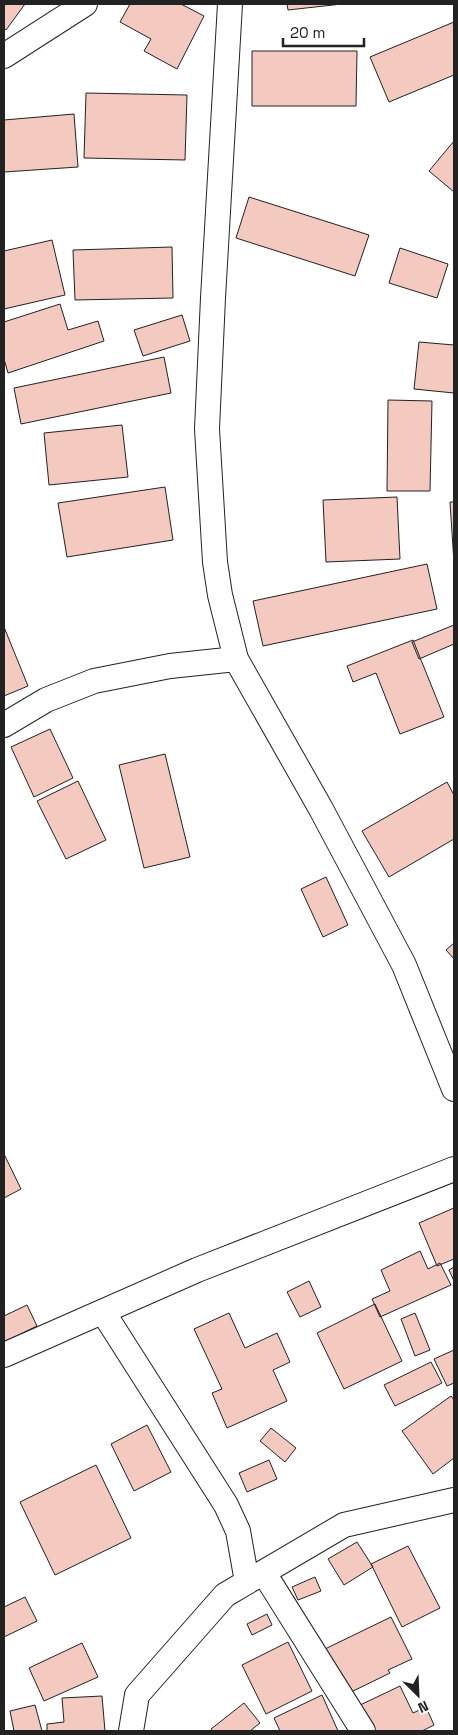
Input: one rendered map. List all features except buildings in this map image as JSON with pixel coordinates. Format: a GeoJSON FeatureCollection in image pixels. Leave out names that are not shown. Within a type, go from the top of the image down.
{"type":"FeatureCollection","features":[{"type":"Feature","properties":{"kind":"street"},"geometry":{"type":"LineString","coordinates":[[4,56],[85,4]]}},
{"type":"Feature","properties":{"kind":"street"},"geometry":{"type":"LineString","coordinates":[[230,4],[213,288],[207,429],[215,562],[220,595],[236,659],[321,808],[404,965],[454,1089]]}},
{"type":"Feature","properties":{"kind":"street"},"geometry":{"type":"LineString","coordinates":[[4,725],[46,700],[94,680],[170,666],[236,659]]}},
{"type":"Feature","properties":{"kind":"street"},"geometry":{"type":"LineString","coordinates":[[4,1355],[197,1270],[454,1169]]}},
{"type":"Feature","properties":{"kind":"street"},"geometry":{"type":"LineString","coordinates":[[103,1312],[226,1504],[255,1578],[363,1731]]}},
{"type":"Feature","properties":{"kind":"street"},"geometry":{"type":"LineString","coordinates":[[131,1731],[137,1695],[225,1595],[344,1525],[454,1500]]}}]}
